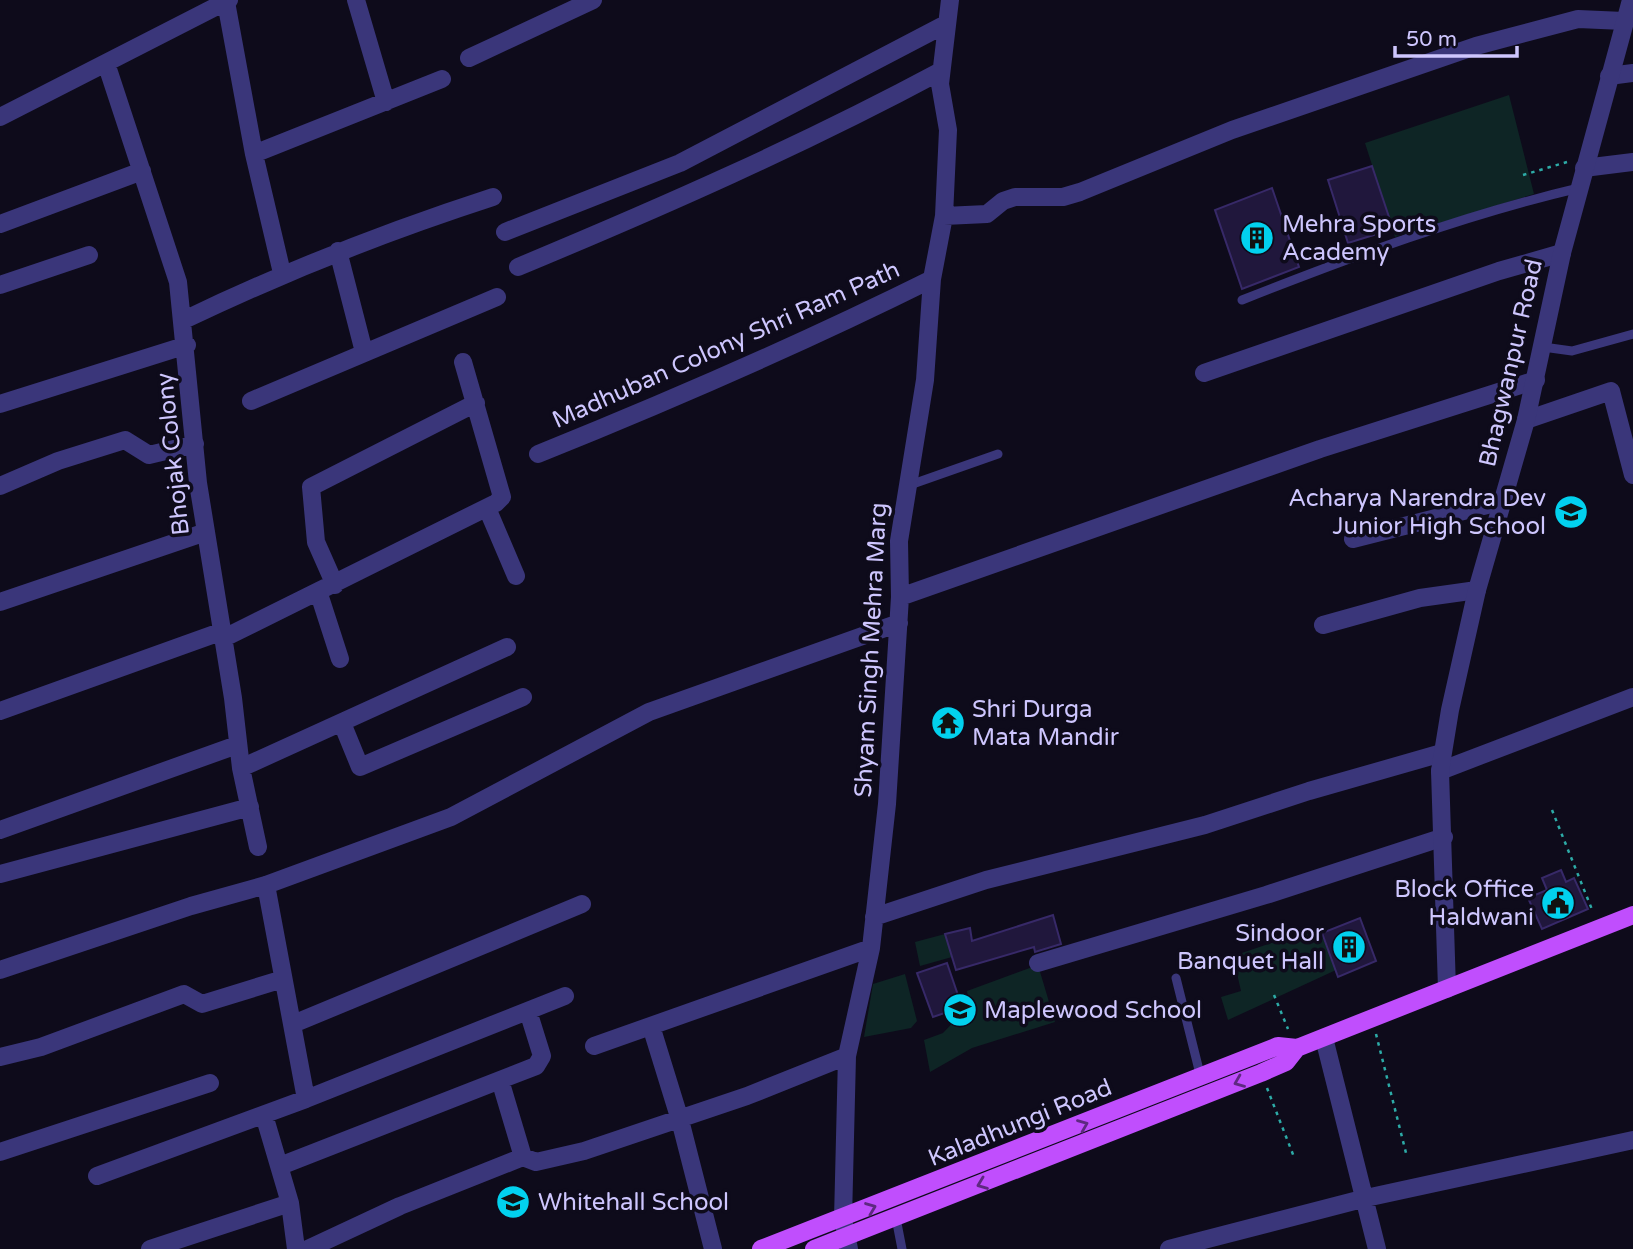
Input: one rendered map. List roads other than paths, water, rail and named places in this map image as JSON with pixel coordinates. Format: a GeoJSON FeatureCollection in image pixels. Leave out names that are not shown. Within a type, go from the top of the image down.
{"type":"FeatureCollection","features":[{"type":"Feature","properties":{"kind":"main road","name":"Kaladhungi Road"},"geometry":{"type":"LineString","coordinates":[[814,1249],[847,1243],[1024,1158],[1278,1046],[1297,1048],[1633,915]]}},
{"type":"Feature","properties":{"kind":"main road","name":"Kaladhungi Road"},"geometry":{"type":"LineString","coordinates":[[761,1249],[1261,1073],[1286,1062],[1297,1048]]}},
{"type":"Feature","properties":{"kind":"street"},"geometry":{"type":"LineString","coordinates":[[356,0],[386,102]]}},
{"type":"Feature","properties":{"kind":"street"},"geometry":{"type":"LineString","coordinates":[[469,58],[593,0]]}},
{"type":"Feature","properties":{"kind":"street","name":"Bhagwanpur Road"},"geometry":{"type":"LineString","coordinates":[[1447,989],[1440,772],[1442,753],[1477,590],[1527,421],[1562,253],[1631,0]]}},
{"type":"Feature","properties":{"kind":"street"},"geometry":{"type":"LineString","coordinates":[[0,117],[228,1],[254,154],[282,273]]}},
{"type":"Feature","properties":{"kind":"street","name":"Shyam Singh Mehra Marg"},"geometry":{"type":"LineString","coordinates":[[847,1243],[843,1219],[847,1056],[871,948],[893,743],[900,597],[899,541],[925,380],[932,279],[944,216],[948,130],[940,84],[946,24],[953,1]]}},
{"type":"Feature","properties":{"kind":"street"},"geometry":{"type":"LineString","coordinates":[[944,216],[987,214],[1003,201],[1016,197],[1063,197],[1080,192],[1232,130],[1476,46],[1578,19],[1624,21]]}},
{"type":"Feature","properties":{"kind":"street"},"geometry":{"type":"LineString","coordinates":[[505,232],[680,163],[946,24]]}},
{"type":"Feature","properties":{"kind":"street","name":"Bhojak Colony"},"geometry":{"type":"LineString","coordinates":[[106,63],[178,282],[187,345],[205,532],[223,634],[237,745],[258,847]]}},
{"type":"Feature","properties":{"kind":"street"},"geometry":{"type":"LineString","coordinates":[[518,267],[712,185],[837,127],[941,71]]}},
{"type":"Feature","properties":{"kind":"street"},"geometry":{"type":"LineString","coordinates":[[1609,76],[1633,73]]}},
{"type":"Feature","properties":{"kind":"street"},"geometry":{"type":"LineString","coordinates":[[254,154],[442,79]]}},
{"type":"Feature","properties":{"kind":"street"},"geometry":{"type":"LineString","coordinates":[[1586,162],[1633,162]]}},
{"type":"Feature","properties":{"kind":"street"},"geometry":{"type":"LineString","coordinates":[[0,224],[142,171]]}},
{"type":"Feature","properties":{"kind":"street"},"geometry":{"type":"LineString","coordinates":[[184,320],[282,273],[493,197]]}},
{"type":"Feature","properties":{"kind":"street"},"geometry":{"type":"LineString","coordinates":[[338,251],[363,352]]}},
{"type":"Feature","properties":{"kind":"street"},"geometry":{"type":"LineString","coordinates":[[1204,373],[1486,275],[1562,253]]}},
{"type":"Feature","properties":{"kind":"street"},"geometry":{"type":"LineString","coordinates":[[0,285],[89,255]]}},
{"type":"Feature","properties":{"kind":"street","name":"Madhuban Colony Shri Ram Path"},"geometry":{"type":"LineString","coordinates":[[538,454],[661,404],[836,326],[932,279]]}},
{"type":"Feature","properties":{"kind":"street"},"geometry":{"type":"LineString","coordinates":[[251,401],[497,297]]}},
{"type":"Feature","properties":{"kind":"street"},"geometry":{"type":"LineString","coordinates":[[0,404],[187,345]]}},
{"type":"Feature","properties":{"kind":"street"},"geometry":{"type":"LineString","coordinates":[[0,711],[223,634],[319,594],[487,508],[502,497],[463,362]]}},
{"type":"Feature","properties":{"kind":"street"},"geometry":{"type":"LineString","coordinates":[[900,597],[1320,449],[1536,380]]}},
{"type":"Feature","properties":{"kind":"street"},"geometry":{"type":"LineString","coordinates":[[1527,421],[1611,391],[1633,475]]}},
{"type":"Feature","properties":{"kind":"street"},"geometry":{"type":"LineString","coordinates":[[335,585],[316,542],[311,487],[476,403]]}},
{"type":"Feature","properties":{"kind":"street"},"geometry":{"type":"LineString","coordinates":[[0,486],[58,461],[125,440],[149,455],[195,444]]}},
{"type":"Feature","properties":{"kind":"street"},"geometry":{"type":"LineString","coordinates":[[1353,539],[1503,501]]}},
{"type":"Feature","properties":{"kind":"street"},"geometry":{"type":"LineString","coordinates":[[487,508],[516,576]]}},
{"type":"Feature","properties":{"kind":"street"},"geometry":{"type":"LineString","coordinates":[[0,602],[205,532]]}},
{"type":"Feature","properties":{"kind":"street"},"geometry":{"type":"LineString","coordinates":[[1323,625],[1420,598],[1477,590]]}},
{"type":"Feature","properties":{"kind":"street"},"geometry":{"type":"LineString","coordinates":[[319,594],[340,659]]}},
{"type":"Feature","properties":{"kind":"street"},"geometry":{"type":"LineString","coordinates":[[0,970],[191,906],[266,885],[451,817],[649,712],[899,623]]}},
{"type":"Feature","properties":{"kind":"street"},"geometry":{"type":"LineString","coordinates":[[241,768],[507,647]]}},
{"type":"Feature","properties":{"kind":"street"},"geometry":{"type":"LineString","coordinates":[[342,723],[360,767],[523,697]]}},
{"type":"Feature","properties":{"kind":"street"},"geometry":{"type":"LineString","coordinates":[[1440,772],[1633,697]]}},
{"type":"Feature","properties":{"kind":"street"},"geometry":{"type":"LineString","coordinates":[[0,830],[237,745]]}},
{"type":"Feature","properties":{"kind":"street"},"geometry":{"type":"LineString","coordinates":[[874,917],[986,880],[1205,825],[1308,791],[1442,753]]}},
{"type":"Feature","properties":{"kind":"street"},"geometry":{"type":"LineString","coordinates":[[0,874],[250,807]]}},
{"type":"Feature","properties":{"kind":"street"},"geometry":{"type":"LineString","coordinates":[[1038,963],[1266,895],[1444,837]]}},
{"type":"Feature","properties":{"kind":"street"},"geometry":{"type":"LineString","coordinates":[[266,885],[306,1099]]}},
{"type":"Feature","properties":{"kind":"street"},"geometry":{"type":"LineString","coordinates":[[293,1024],[582,904]]}},
{"type":"Feature","properties":{"kind":"street"},"geometry":{"type":"LineString","coordinates":[[594,1046],[871,948]]}},
{"type":"Feature","properties":{"kind":"street"},"geometry":{"type":"LineString","coordinates":[[0,1056],[41,1046],[184,994],[202,1004],[283,979]]}},
{"type":"Feature","properties":{"kind":"street"},"geometry":{"type":"LineString","coordinates":[[97,1176],[306,1099],[565,996]]}},
{"type":"Feature","properties":{"kind":"street"},"geometry":{"type":"LineString","coordinates":[[280,1166],[540,1063],[542,1056],[528,1011]]}},
{"type":"Feature","properties":{"kind":"street"},"geometry":{"type":"LineString","coordinates":[[651,1027],[680,1120],[713,1249]]}},
{"type":"Feature","properties":{"kind":"street"},"geometry":{"type":"LineString","coordinates":[[1324,1038],[1377,1249]]}},
{"type":"Feature","properties":{"kind":"street"},"geometry":{"type":"LineString","coordinates":[[308,1249],[400,1206],[523,1157],[536,1162],[584,1152],[680,1120],[847,1056]]}},
{"type":"Feature","properties":{"kind":"street"},"geometry":{"type":"LineString","coordinates":[[500,1080],[523,1157]]}},
{"type":"Feature","properties":{"kind":"street"},"geometry":{"type":"LineString","coordinates":[[0,1152],[210,1083]]}},
{"type":"Feature","properties":{"kind":"street"},"geometry":{"type":"LineString","coordinates":[[264,1115],[290,1203],[296,1249]]}},
{"type":"Feature","properties":{"kind":"street"},"geometry":{"type":"LineString","coordinates":[[1169,1249],[1366,1198],[1633,1140]]}},
{"type":"Feature","properties":{"kind":"street"},"geometry":{"type":"LineString","coordinates":[[150,1249],[290,1203]]}},
{"type":"Feature","properties":{"kind":"lane"},"geometry":{"type":"LineString","coordinates":[[1242,300],[1325,267],[1531,199],[1579,188]]}},
{"type":"Feature","properties":{"kind":"lane"},"geometry":{"type":"LineString","coordinates":[[1543,347],[1572,351],[1633,334]]}},
{"type":"Feature","properties":{"kind":"lane"},"geometry":{"type":"LineString","coordinates":[[906,487],[998,454]]}},
{"type":"Feature","properties":{"kind":"lane"},"geometry":{"type":"LineString","coordinates":[[1176,978],[1201,1078]]}},
{"type":"Feature","properties":{"kind":"lane"},"geometry":{"type":"LineString","coordinates":[[896,1218],[902,1249]]}},
{"type":"Feature","properties":{"kind":"place","name":"Mehra Sports Academy"},"geometry":{"type":"Point","coordinates":[1257,238]}},
{"type":"Feature","properties":{"kind":"place","name":"Acharya Narendra Dev Junior High School"},"geometry":{"type":"Point","coordinates":[1571,512]}},
{"type":"Feature","properties":{"kind":"place","name":"Shri Durga Mata Mandir"},"geometry":{"type":"Point","coordinates":[948,723]}},
{"type":"Feature","properties":{"kind":"place","name":"Block Office Haldwani"},"geometry":{"type":"Point","coordinates":[1558,903]}},
{"type":"Feature","properties":{"kind":"place","name":"Sindoor Banquet Hall"},"geometry":{"type":"Point","coordinates":[1349,947]}},
{"type":"Feature","properties":{"kind":"place","name":"Maplewood School"},"geometry":{"type":"Point","coordinates":[960,1010]}},
{"type":"Feature","properties":{"kind":"place","name":"Whitehall School"},"geometry":{"type":"Point","coordinates":[513,1202]}}]}
